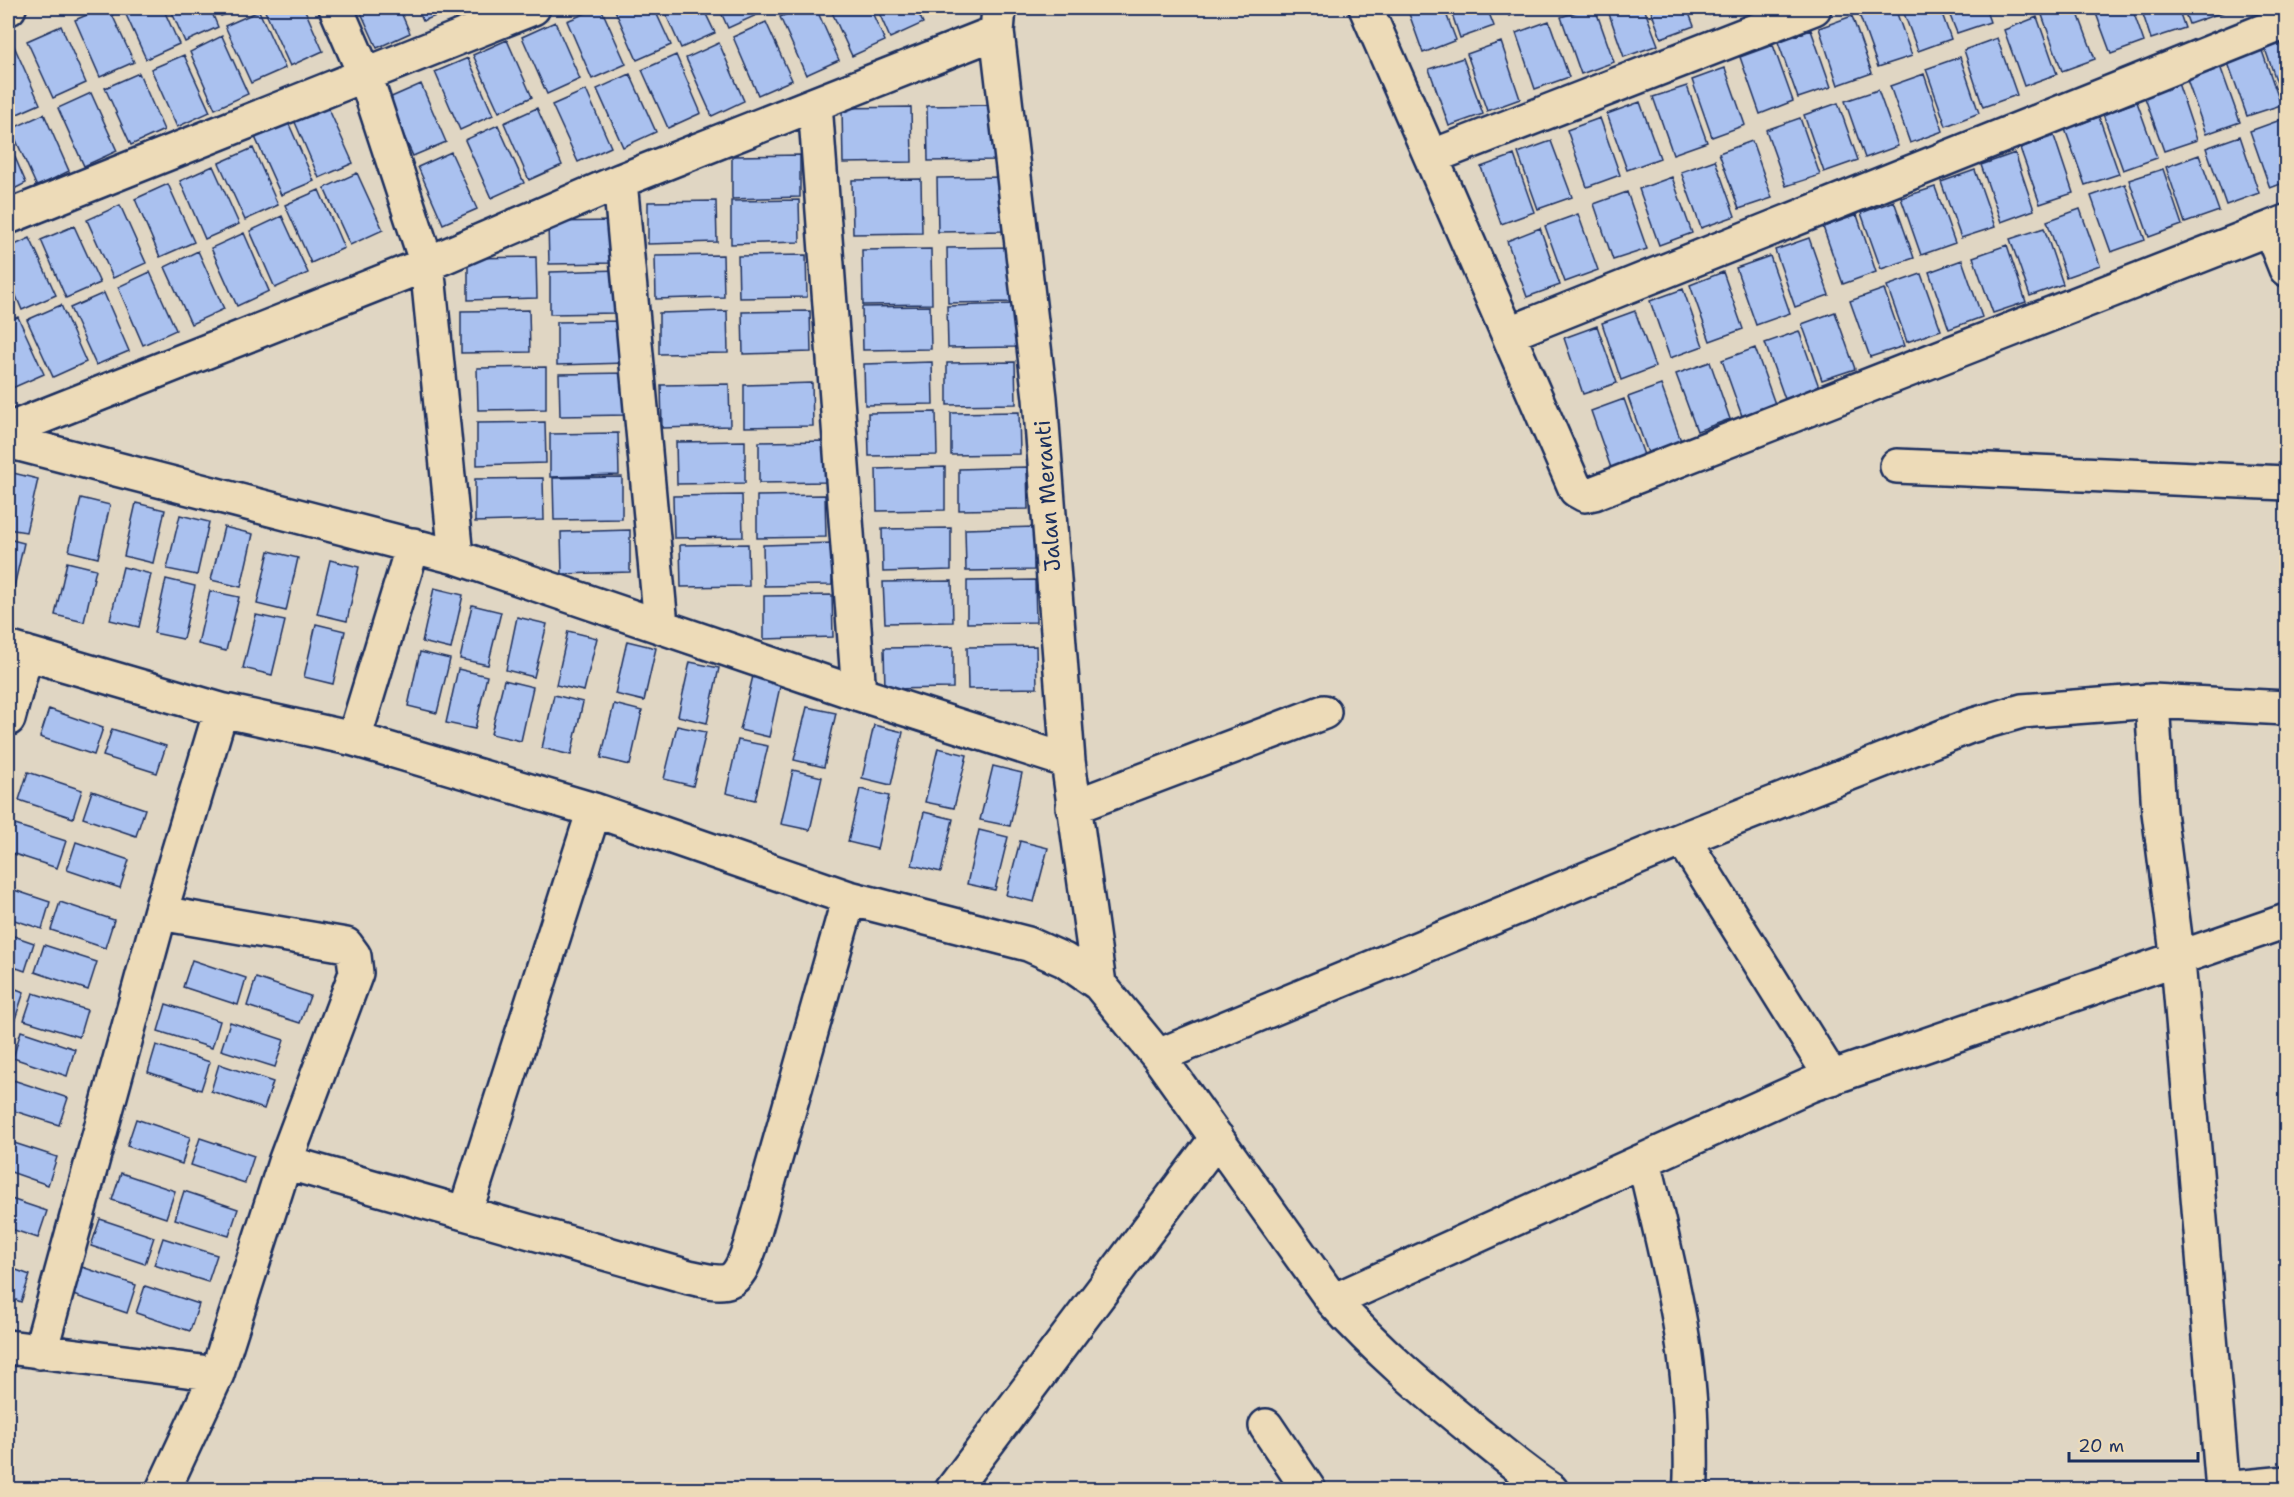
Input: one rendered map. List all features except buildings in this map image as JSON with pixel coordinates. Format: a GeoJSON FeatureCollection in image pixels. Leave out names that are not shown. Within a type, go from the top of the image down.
{"type":"FeatureCollection","features":[{"type":"Feature","properties":{"kind":"street"},"geometry":{"type":"LineString","coordinates":[[336,8],[364,75],[427,264],[456,557]]}},
{"type":"Feature","properties":{"kind":"street"},"geometry":{"type":"LineString","coordinates":[[8,217],[533,8]]}},
{"type":"Feature","properties":{"kind":"street"},"geometry":{"type":"LineString","coordinates":[[1366,8],[1576,490],[1589,495],[2278,225],[2286,269]]}},
{"type":"Feature","properties":{"kind":"street"},"geometry":{"type":"LineString","coordinates":[[1431,157],[1814,8]]}},
{"type":"Feature","properties":{"kind":"street"},"geometry":{"type":"LineString","coordinates":[[8,430],[427,264],[620,181],[815,104],[998,20]]}},
{"type":"Feature","properties":{"kind":"street","name":"Jalan Meranti"},"geometry":{"type":"LineString","coordinates":[[998,20],[1040,398],[1068,760],[1099,984]]}},
{"type":"Feature","properties":{"kind":"street"},"geometry":{"type":"LineString","coordinates":[[1508,334],[2286,22]]}},
{"type":"Feature","properties":{"kind":"street"},"geometry":{"type":"LineString","coordinates":[[815,104],[859,694]]}},
{"type":"Feature","properties":{"kind":"street"},"geometry":{"type":"LineString","coordinates":[[620,181],[661,625]]}},
{"type":"Feature","properties":{"kind":"street"},"geometry":{"type":"LineString","coordinates":[[8,441],[456,557],[859,694],[1068,760]]}},
{"type":"Feature","properties":{"kind":"street"},"geometry":{"type":"LineString","coordinates":[[1897,466],[2286,483]]}},
{"type":"Feature","properties":{"kind":"street"},"geometry":{"type":"LineString","coordinates":[[354,739],[412,545]]}},
{"type":"Feature","properties":{"kind":"street"},"geometry":{"type":"LineString","coordinates":[[8,719],[17,650],[220,710],[354,739],[594,810],[849,898],[1028,944],[1064,960],[1099,984],[1158,1056],[1333,1300],[1394,1365],[1551,1490]]}},
{"type":"Feature","properties":{"kind":"street"},"geometry":{"type":"LineString","coordinates":[[1158,1056],[1683,839],[1970,726],[2022,711],[2152,700],[2286,708]]}},
{"type":"Feature","properties":{"kind":"street"},"geometry":{"type":"LineString","coordinates":[[2152,700],[2159,812],[2178,961],[2223,1489],[2286,1483]]}},
{"type":"Feature","properties":{"kind":"street"},"geometry":{"type":"LineString","coordinates":[[40,1352],[160,913],[220,710]]}},
{"type":"Feature","properties":{"kind":"street"},"geometry":{"type":"LineString","coordinates":[[1073,807],[1324,712]]}},
{"type":"Feature","properties":{"kind":"street"},"geometry":{"type":"LineString","coordinates":[[465,1213],[594,810]]}},
{"type":"Feature","properties":{"kind":"street"},"geometry":{"type":"LineString","coordinates":[[1683,839],[1832,1078]]}},
{"type":"Feature","properties":{"kind":"street"},"geometry":{"type":"LineString","coordinates":[[285,1162],[688,1277],[711,1282],[729,1281],[737,1277],[750,1247],[849,898]]}},
{"type":"Feature","properties":{"kind":"street"},"geometry":{"type":"LineString","coordinates":[[160,913],[346,945],[354,956],[356,974],[285,1162],[217,1374],[163,1490]]}},
{"type":"Feature","properties":{"kind":"street"},"geometry":{"type":"LineString","coordinates":[[1333,1300],[1810,1085],[2178,961],[2286,921]]}},
{"type":"Feature","properties":{"kind":"street"},"geometry":{"type":"LineString","coordinates":[[952,1490],[1217,1138]]}},
{"type":"Feature","properties":{"kind":"street"},"geometry":{"type":"LineString","coordinates":[[1644,1160],[1684,1352],[1691,1419],[1690,1490]]}},
{"type":"Feature","properties":{"kind":"street"},"geometry":{"type":"LineString","coordinates":[[8,1347],[217,1374]]}},
{"type":"Feature","properties":{"kind":"street"},"geometry":{"type":"LineString","coordinates":[[1266,1426],[1309,1490]]}}]}
